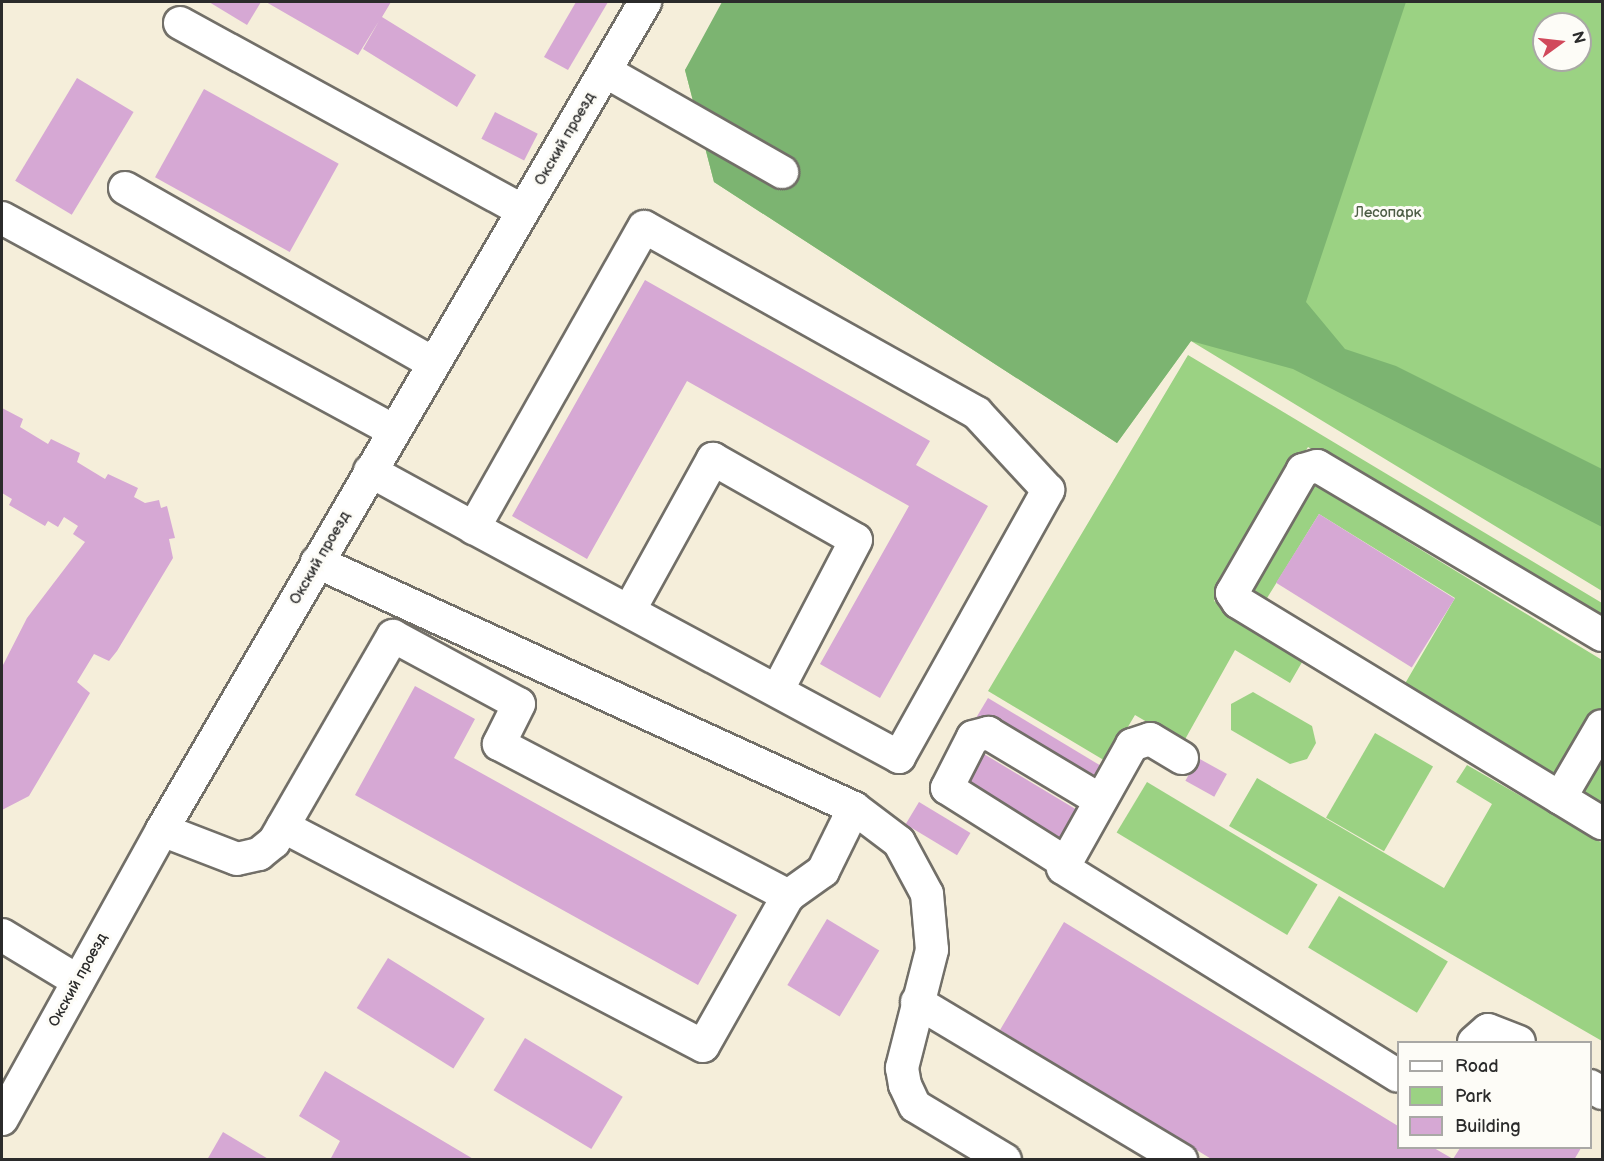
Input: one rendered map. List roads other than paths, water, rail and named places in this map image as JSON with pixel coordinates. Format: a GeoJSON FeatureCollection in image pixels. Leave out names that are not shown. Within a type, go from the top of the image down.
{"type":"FeatureCollection","features":[{"type":"Feature","properties":{"kind":"street","name":"Окский проезд"},"geometry":{"type":"LineString","coordinates":[[2,1119],[162,830],[645,2]]}},
{"type":"Feature","properties":{"kind":"street"},"geometry":{"type":"LineString","coordinates":[[180,24],[523,211]]}},
{"type":"Feature","properties":{"kind":"street"},"geometry":{"type":"LineString","coordinates":[[605,71],[782,172]]}},
{"type":"Feature","properties":{"kind":"street"},"geometry":{"type":"LineString","coordinates":[[124,188],[434,363]]}},
{"type":"Feature","properties":{"kind":"street"},"geometry":{"type":"LineString","coordinates":[[2,218],[394,431]]}},
{"type":"Feature","properties":{"kind":"street"},"geometry":{"type":"LineString","coordinates":[[370,471],[474,528],[899,757],[1048,490],[976,413],[644,227],[474,528]]}},
{"type":"Feature","properties":{"kind":"street"},"geometry":{"type":"LineString","coordinates":[[629,611],[713,459],[856,540],[777,691]]}},
{"type":"Feature","properties":{"kind":"street"},"geometry":{"type":"LineString","coordinates":[[1602,635],[1317,466],[1303,470],[1234,582],[1238,602],[1602,824]]}},
{"type":"Feature","properties":{"kind":"street"},"geometry":{"type":"LineString","coordinates":[[317,562],[854,808],[899,842],[927,894],[932,950],[916,1002],[902,1068],[915,1106],[1005,1160]]}},
{"type":"Feature","properties":{"kind":"street"},"geometry":{"type":"LineString","coordinates":[[162,830],[237,859],[259,855],[284,826],[393,636],[519,705],[499,744],[788,896]]}},
{"type":"Feature","properties":{"kind":"street"},"geometry":{"type":"LineString","coordinates":[[1560,798],[1602,726]]}},
{"type":"Feature","properties":{"kind":"street"},"geometry":{"type":"LineString","coordinates":[[1100,800],[988,733],[973,737],[952,772],[947,788],[952,794],[1063,861],[1068,874],[1397,1075]]}},
{"type":"Feature","properties":{"kind":"street"},"geometry":{"type":"LineString","coordinates":[[1063,861],[1140,739],[1182,758]]}},
{"type":"Feature","properties":{"kind":"street"},"geometry":{"type":"LineString","coordinates":[[284,826],[703,1046],[788,896],[823,871],[854,808]]}},
{"type":"Feature","properties":{"kind":"street"},"geometry":{"type":"LineString","coordinates":[[3,940],[78,981]]}},
{"type":"Feature","properties":{"kind":"street"},"geometry":{"type":"LineString","coordinates":[[916,1002],[1181,1160]]}},
{"type":"Feature","properties":{"kind":"street"},"geometry":{"type":"LineString","coordinates":[[1475,1041],[1488,1030],[1516,1041]]}},
{"type":"Feature","properties":{"kind":"park label","name":"Лесопарк"},"geometry":{"type":"Point","coordinates":[1388,213]}}]}
